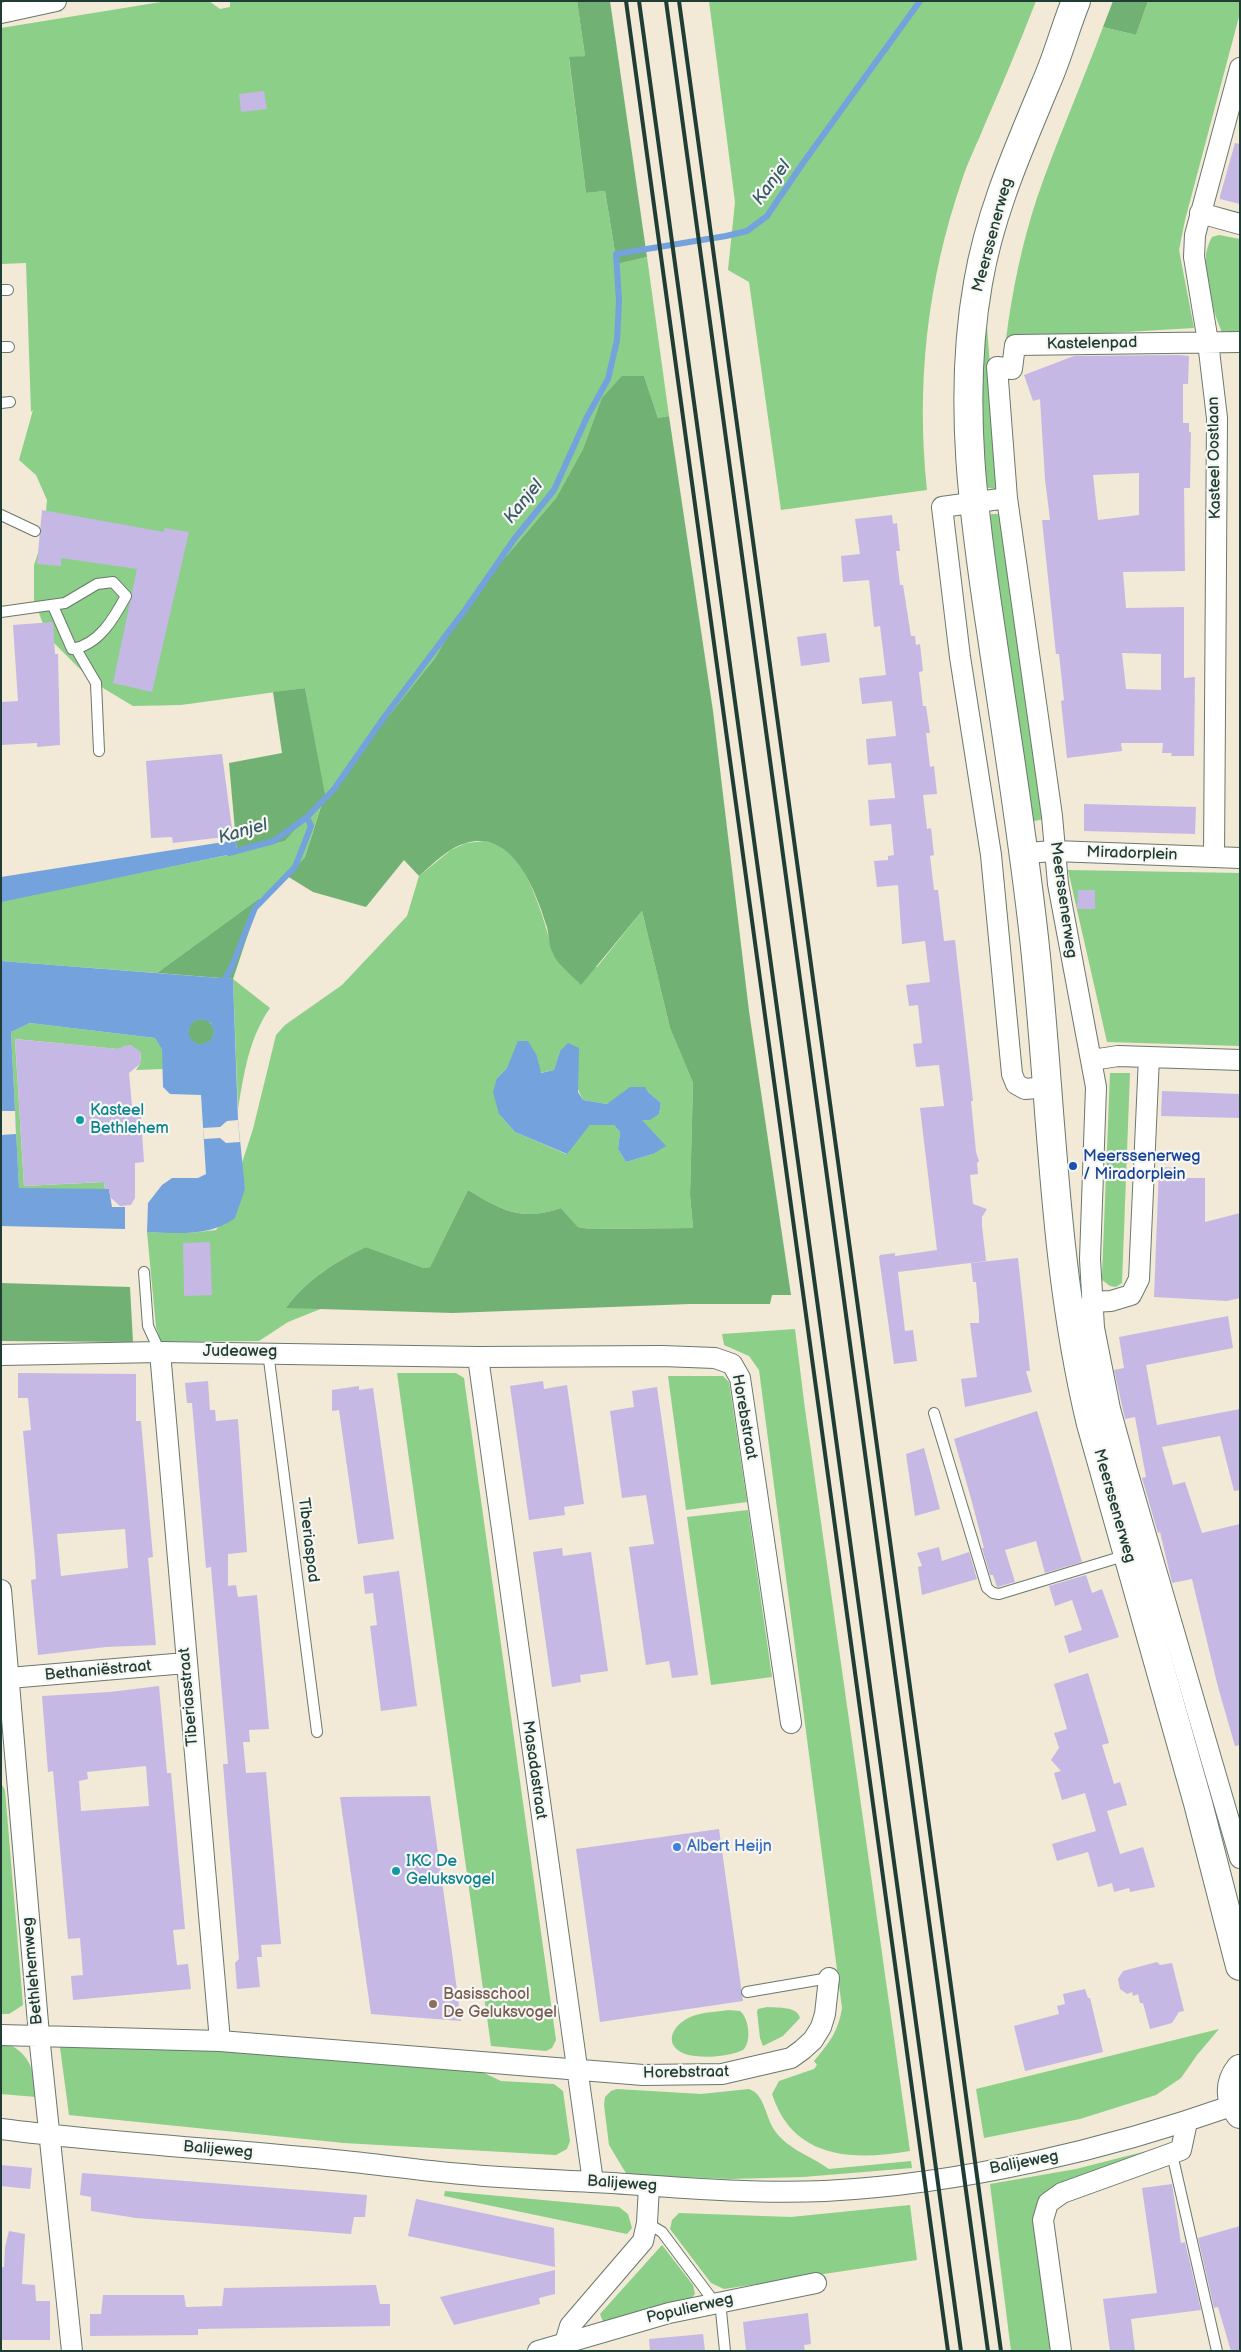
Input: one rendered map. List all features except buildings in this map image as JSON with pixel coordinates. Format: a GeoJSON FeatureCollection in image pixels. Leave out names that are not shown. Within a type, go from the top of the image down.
{"type":"FeatureCollection","features":[{"type":"Feature","properties":{"kind":"street"},"geometry":{"type":"LineString","coordinates":[[1,13],[56,1]]}},
{"type":"Feature","properties":{"kind":"street","name":"Meerssenerweg"},"geometry":{"type":"LineString","coordinates":[[1074,4],[1054,63],[999,200],[978,280],[972,325],[968,388],[973,504],[1024,853],[1035,948],[1059,1237],[1077,1366],[1091,1424],[1128,1554],[1234,1910],[1240,1966]]}},
{"type":"Feature","properties":{"kind":"street","name":"Kasteel Oostlaan"},"geometry":{"type":"LineString","coordinates":[[1214,856],[1217,418],[1208,342],[1194,257],[1195,235],[1200,213],[1240,69]]}},
{"type":"Feature","properties":{"kind":"street"},"geometry":{"type":"LineString","coordinates":[[1200,213],[1240,224]]}},
{"type":"Feature","properties":{"kind":"street"},"geometry":{"type":"LineString","coordinates":[[1208,342],[1240,342]]}},
{"type":"Feature","properties":{"kind":"street","name":"Kastelenpad"},"geometry":{"type":"LineString","coordinates":[[997,367],[1012,369],[1014,345],[1208,342]]}},
{"type":"Feature","properties":{"kind":"street","name":"Meerssenerweg"},"geometry":{"type":"LineString","coordinates":[[997,367],[1007,498],[1066,936],[1092,1060],[1096,1096],[1090,1259],[1094,1328],[1110,1409],[1240,1858]]}},
{"type":"Feature","properties":{"kind":"street"},"geometry":{"type":"LineString","coordinates":[[1007,498],[942,507],[960,657],[991,855],[1012,1074],[1016,1084],[1025,1089],[1047,1087]]}},
{"type":"Feature","properties":{"kind":"street","name":"Miradorplein"},"geometry":{"type":"LineString","coordinates":[[1024,853],[1056,851],[1240,858]]}},
{"type":"Feature","properties":{"kind":"street"},"geometry":{"type":"LineString","coordinates":[[1092,1060],[1118,1056],[1240,1060]]}},
{"type":"Feature","properties":{"kind":"street"},"geometry":{"type":"LineString","coordinates":[[1092,1302],[1117,1300],[1131,1295],[1139,1279],[1149,1056]]}},
{"type":"Feature","properties":{"kind":"street","name":"Tiberiasstraat"},"geometry":{"type":"LineString","coordinates":[[160,1352],[220,2042]]}},
{"type":"Feature","properties":{"kind":"street","name":"Judeaweg"},"geometry":{"type":"LineString","coordinates":[[1,1355],[268,1352],[478,1357]]}},
{"type":"Feature","properties":{"kind":"street","name":"Horebstraat"},"geometry":{"type":"LineString","coordinates":[[478,1357],[662,1356],[715,1358],[732,1364],[740,1378],[791,1724]]}},
{"type":"Feature","properties":{"kind":"street","name":"Masadastraat"},"geometry":{"type":"LineString","coordinates":[[478,1357],[593,2182]]}},
{"type":"Feature","properties":{"kind":"street","name":"Bethlehemweg"},"geometry":{"type":"LineString","coordinates":[[1,1592],[9,1678],[8,1763],[72,2351]]}},
{"type":"Feature","properties":{"kind":"street","name":"Bethaniëstraat"},"geometry":{"type":"LineString","coordinates":[[9,1678],[186,1663]]}},
{"type":"Feature","properties":{"kind":"street","name":"Horebstraat"},"geometry":{"type":"LineString","coordinates":[[576,2068],[643,2075],[722,2074],[791,2058],[813,2040],[821,2028],[825,2014],[829,1978]]}},
{"type":"Feature","properties":{"kind":"street"},"geometry":{"type":"LineString","coordinates":[[1,2035],[220,2042],[576,2068]]}},
{"type":"Feature","properties":{"kind":"street"},"geometry":{"type":"LineString","coordinates":[[1237,2109],[1232,2086],[1240,2069]]}},
{"type":"Feature","properties":{"kind":"street","name":"Balijeweg"},"geometry":{"type":"LineString","coordinates":[[1,2129],[50,2136],[342,2160],[462,2174],[728,2191],[814,2191],[895,2184],[1008,2167],[1067,2155],[1237,2109]]}},
{"type":"Feature","properties":{"kind":"street"},"geometry":{"type":"LineString","coordinates":[[1060,2351],[1043,2220],[1048,2203],[1062,2193],[1181,2150],[1187,2122]]}},
{"type":"Feature","properties":{"kind":"street"},"geometry":{"type":"LineString","coordinates":[[565,2343],[570,2326],[643,2241],[647,2222],[649,2186]]}},
{"type":"Feature","properties":{"kind":"street","name":"Populierweg"},"geometry":{"type":"LineString","coordinates":[[538,2351],[669,2313],[714,2302],[816,2283]]}},
{"type":"Feature","properties":{"kind":"lane"},"geometry":{"type":"LineString","coordinates":[[1,515],[35,532]]}},
{"type":"Feature","properties":{"kind":"lane"},"geometry":{"type":"LineString","coordinates":[[1,612],[65,604],[97,584],[113,582],[126,596],[113,621],[85,647],[76,649],[72,649],[53,606]]}},
{"type":"Feature","properties":{"kind":"lane"},"geometry":{"type":"LineString","coordinates":[[76,649],[96,682],[99,751]]}},
{"type":"Feature","properties":{"kind":"lane"},"geometry":{"type":"LineString","coordinates":[[144,1272],[148,1326],[160,1352]]}},
{"type":"Feature","properties":{"kind":"lane","name":"Tiberiaspad"},"geometry":{"type":"LineString","coordinates":[[268,1352],[318,1732]]}},
{"type":"Feature","properties":{"kind":"lane"},"geometry":{"type":"LineString","coordinates":[[934,1413],[987,1588],[999,1594],[1128,1554]]}},
{"type":"Feature","properties":{"kind":"lane"},"geometry":{"type":"LineString","coordinates":[[747,1992],[829,1978]]}},
{"type":"Feature","properties":{"kind":"lane"},"geometry":{"type":"LineString","coordinates":[[1172,2154],[1216,2351]]}},
{"type":"Feature","properties":{"kind":"lane"},"geometry":{"type":"LineString","coordinates":[[647,2222],[662,2232],[721,2311],[725,2351]]}},
{"type":"Feature","properties":{"kind":"green space"},"geometry":{"type":"Polygon","coordinates":[[[167,1],[209,1],[220,9],[230,7],[230,1],[577,1],[585,56],[569,58],[586,193],[605,191],[617,264],[647,257],[669,416],[658,418],[644,376],[602,399],[583,449],[556,498],[467,602],[435,658],[324,796],[305,688],[181,705],[133,706],[93,682],[48,637],[34,600],[34,565],[44,535],[47,500],[36,475],[19,460],[33,410],[31,412],[26,263],[1,264],[1,28],[167,1]]]}},
{"type":"Feature","properties":{"kind":"green space"},"geometry":{"type":"Polygon","coordinates":[[[577,1],[610,1],[647,257],[617,264],[605,191],[586,193],[569,57],[585,56],[577,1]]]}},
{"type":"Feature","properties":{"kind":"green space"},"geometry":{"type":"Polygon","coordinates":[[[709,1],[1036,1],[964,173],[940,257],[927,333],[924,372],[923,411],[927,490],[781,510],[749,282],[728,270],[735,202],[709,1]]]}},
{"type":"Feature","properties":{"kind":"green space"},"geometry":{"type":"Polygon","coordinates":[[[1113,1],[1148,1],[1136,35],[1103,27],[1113,1]]]}},
{"type":"Feature","properties":{"kind":"green space"},"geometry":{"type":"Polygon","coordinates":[[[1148,1],[1240,1],[1240,13],[1185,220],[1179,250],[1194,328],[1006,339],[1018,268],[1037,198],[1103,27],[1136,35],[1148,1]]]}},
{"type":"Feature","properties":{"kind":"green space"},"geometry":{"type":"Polygon","coordinates":[[[1219,235],[1240,239],[1240,337],[1224,337],[1208,287],[1205,260],[1207,248],[1212,237],[1219,235]]]}},
{"type":"Feature","properties":{"kind":"green space"},"geometry":{"type":"Polygon","coordinates":[[[986,314],[999,483],[995,489],[984,487],[979,361],[986,314]]]}},
{"type":"Feature","properties":{"kind":"green space"},"geometry":{"type":"Polygon","coordinates":[[[622,376],[644,376],[658,418],[669,416],[713,711],[749,1011],[791,1295],[772,1295],[770,1304],[690,1304],[453,1313],[286,1308],[302,1289],[322,1273],[366,1247],[424,1268],[430,1267],[468,1190],[512,1212],[534,1214],[561,1208],[578,1227],[590,1229],[693,1228],[690,1195],[693,1083],[670,1028],[642,911],[581,985],[553,954],[547,927],[529,881],[510,854],[497,845],[483,841],[459,845],[441,857],[419,876],[404,860],[366,907],[313,892],[287,876],[305,857],[324,797],[285,841],[237,853],[229,763],[282,753],[273,692],[305,688],[325,795],[435,658],[467,602],[556,498],[583,449],[602,398],[622,376]]]}},
{"type":"Feature","properties":{"kind":"green space"},"geometry":{"type":"Polygon","coordinates":[[[998,514],[1002,517],[1044,819],[1030,822],[988,516],[998,514]]]}},
{"type":"Feature","properties":{"kind":"green space"},"geometry":{"type":"Polygon","coordinates":[[[324,796],[305,857],[278,885],[157,973],[1,961],[1,901],[243,852],[285,841],[324,796]]]}},
{"type":"Feature","properties":{"kind":"green space"},"geometry":{"type":"Polygon","coordinates":[[[485,841],[499,845],[514,857],[522,868],[536,898],[553,954],[597,967],[642,911],[670,1028],[693,1083],[690,1195],[693,1228],[590,1229],[578,1227],[561,1208],[535,1214],[523,1214],[502,1208],[468,1190],[430,1267],[424,1268],[366,1247],[322,1273],[302,1289],[286,1308],[323,1308],[288,1322],[259,1341],[161,1342],[156,1327],[147,1232],[189,1233],[216,1230],[245,1189],[241,1166],[253,1129],[276,1035],[285,1025],[342,985],[407,916],[419,876],[451,850],[466,843],[485,841]],[[560,1051],[554,1070],[540,1073],[537,1056],[507,1068],[497,1078],[499,1114],[515,1132],[566,1154],[590,1125],[614,1125],[620,1132],[618,1149],[626,1162],[653,1154],[657,1137],[641,1120],[659,1114],[661,1103],[648,1092],[607,1104],[583,1100],[560,1051]]]}},
{"type":"Feature","properties":{"kind":"green space"},"geometry":{"type":"Polygon","coordinates":[[[1068,870],[1240,873],[1240,1046],[1107,1042],[1068,870]]]}},
{"type":"Feature","properties":{"kind":"green space"},"geometry":{"type":"Polygon","coordinates":[[[260,898],[233,979],[157,973],[260,898]]]}},
{"type":"Feature","properties":{"kind":"green space"},"geometry":{"type":"Polygon","coordinates":[[[233,979],[270,1008],[257,1031],[248,1056],[238,1109],[233,979]]]}},
{"type":"Feature","properties":{"kind":"green space"},"geometry":{"type":"Polygon","coordinates":[[[201,1019],[210,1023],[214,1032],[210,1041],[201,1045],[192,1041],[188,1032],[192,1023],[201,1019]]]}},
{"type":"Feature","properties":{"kind":"green space"},"geometry":{"type":"Polygon","coordinates":[[[30,1023],[155,1038],[162,1048],[164,1069],[136,1070],[140,1064],[141,1054],[131,1045],[118,1049],[15,1039],[24,1186],[104,1182],[105,1189],[19,1189],[11,1032],[30,1023]]]}},
{"type":"Feature","properties":{"kind":"green space"},"geometry":{"type":"Polygon","coordinates":[[[1110,1073],[1130,1073],[1122,1283],[1116,1287],[1110,1286],[1102,1280],[1110,1073]]]}},
{"type":"Feature","properties":{"kind":"green space"},"geometry":{"type":"Polygon","coordinates":[[[1,1283],[130,1287],[133,1342],[1,1341],[1,1283]]]}},
{"type":"Feature","properties":{"kind":"green space"},"geometry":{"type":"Polygon","coordinates":[[[795,1329],[910,2151],[888,2154],[846,2154],[827,2151],[810,2143],[794,2132],[782,2116],[772,2094],[779,2081],[814,2069],[817,2065],[814,2061],[836,2030],[842,2008],[759,1370],[749,1356],[724,1345],[722,1334],[795,1329]]]}},
{"type":"Feature","properties":{"kind":"green space"},"geometry":{"type":"Polygon","coordinates":[[[397,1373],[456,1373],[464,1378],[556,2040],[552,2048],[546,2051],[491,2046],[397,1373]]]}},
{"type":"Feature","properties":{"kind":"green space"},"geometry":{"type":"Polygon","coordinates":[[[668,1376],[723,1376],[729,1382],[747,1502],[686,1510],[668,1376]]]}},
{"type":"Feature","properties":{"kind":"green space"},"geometry":{"type":"Polygon","coordinates":[[[748,1510],[772,1677],[711,1685],[687,1517],[748,1510]]]}},
{"type":"Feature","properties":{"kind":"green space"},"geometry":{"type":"Polygon","coordinates":[[[1,1783],[5,1790],[23,2005],[9,2014],[1,2014],[1,1783]]]}},
{"type":"Feature","properties":{"kind":"green space"},"geometry":{"type":"Polygon","coordinates":[[[767,2007],[795,2011],[800,2018],[783,2036],[763,2046],[760,2038],[757,2012],[758,2009],[767,2007]]]}},
{"type":"Feature","properties":{"kind":"green space"},"geometry":{"type":"Polygon","coordinates":[[[728,2010],[740,2011],[746,2019],[748,2042],[743,2050],[722,2056],[691,2056],[677,2050],[673,2045],[673,2033],[686,2019],[701,2014],[728,2010]]]}},
{"type":"Feature","properties":{"kind":"green space"},"geometry":{"type":"Polygon","coordinates":[[[1219,2029],[1181,2078],[1156,2095],[1080,2119],[984,2138],[976,2089],[1219,2029]]]}},
{"type":"Feature","properties":{"kind":"green space"},"geometry":{"type":"Polygon","coordinates":[[[59,2040],[482,2072],[501,2081],[554,2084],[563,2091],[570,2141],[567,2149],[556,2155],[344,2143],[69,2115],[59,2040]]]}},
{"type":"Feature","properties":{"kind":"green space"},"geometry":{"type":"Polygon","coordinates":[[[1,2041],[18,2050],[29,2062],[36,2087],[36,2097],[1,2094],[1,2041]]]}},
{"type":"Feature","properties":{"kind":"green space"},"geometry":{"type":"Polygon","coordinates":[[[617,2089],[701,2094],[749,2089],[762,2101],[775,2131],[781,2138],[793,2148],[829,2169],[911,2161],[912,2168],[803,2177],[731,2179],[627,2175],[609,2145],[604,2105],[605,2097],[611,2091],[617,2089]]]}},
{"type":"Feature","properties":{"kind":"green space"},"geometry":{"type":"Polygon","coordinates":[[[1178,2143],[1039,2200],[1033,2219],[1051,2351],[1011,2351],[990,2184],[1076,2169],[1178,2143]]]}},
{"type":"Feature","properties":{"kind":"green space"},"geometry":{"type":"Polygon","coordinates":[[[445,2191],[619,2207],[628,2214],[632,2228],[627,2234],[444,2196],[445,2191]]]}},
{"type":"Feature","properties":{"kind":"green space"},"geometry":{"type":"Polygon","coordinates":[[[910,2205],[917,2260],[724,2289],[711,2283],[670,2229],[672,2220],[679,2213],[791,2217],[910,2205]]]}},
{"type":"Feature","properties":{"kind":"green space"},"geometry":{"type":"Polygon","coordinates":[[[662,2245],[693,2285],[695,2294],[690,2300],[604,2324],[600,2314],[662,2245]]]}},
{"type":"Feature","properties":{"kind":"water"},"geometry":{"type":"Polygon","coordinates":[[[236,840],[237,853],[1,902],[1,877],[236,840]]]}},
{"type":"Feature","properties":{"kind":"water"},"geometry":{"type":"Polygon","coordinates":[[[1,961],[233,979],[238,1120],[245,1189],[235,1218],[225,1224],[204,1231],[181,1233],[147,1232],[148,1203],[162,1185],[172,1178],[198,1178],[206,1174],[201,1095],[170,1094],[163,1087],[162,1049],[155,1038],[30,1023],[11,1032],[19,1188],[109,1189],[112,1207],[125,1207],[125,1229],[1,1226],[1,961]],[[201,1019],[194,1021],[188,1030],[191,1040],[200,1045],[210,1041],[214,1033],[211,1023],[201,1019]]]}},
{"type":"Feature","properties":{"kind":"water"},"geometry":{"type":"Polygon","coordinates":[[[518,1041],[528,1041],[537,1056],[541,1073],[554,1070],[560,1051],[568,1043],[579,1048],[578,1092],[583,1100],[607,1104],[630,1087],[645,1087],[661,1103],[659,1114],[650,1120],[642,1120],[666,1146],[653,1154],[626,1162],[618,1149],[620,1132],[614,1125],[590,1125],[567,1154],[515,1132],[499,1114],[493,1092],[497,1078],[507,1068],[518,1041]]]}},
{"type":"Feature","properties":{"kind":"pier"},"geometry":{"type":"Polygon","coordinates":[[[1,1111],[15,1111],[16,1134],[1,1135],[1,1111]]]}},
{"type":"Feature","properties":{"kind":"pier"},"geometry":{"type":"Polygon","coordinates":[[[238,1120],[240,1142],[226,1143],[220,1138],[204,1139],[203,1128],[220,1127],[227,1121],[238,1120]]]}},
{"type":"Feature","properties":{"kind":"waterway","name":"Kanjel"},"geometry":{"type":"LineString","coordinates":[[229,853],[274,841],[307,817],[334,789],[385,716],[465,610],[515,538],[554,490],[587,417],[608,379],[617,340],[619,301],[616,254],[747,231],[767,216],[920,1]]}},
{"type":"Feature","properties":{"kind":"waterway"},"geometry":{"type":"LineString","coordinates":[[220,986],[230,971],[255,908],[295,867],[311,826],[307,817]]}},
{"type":"Feature","properties":{"kind":"railway"},"geometry":{"type":"LineString","coordinates":[[626,1],[948,2351]]}},
{"type":"Feature","properties":{"kind":"railway"},"geometry":{"type":"LineString","coordinates":[[639,1],[961,2351]]}},
{"type":"Feature","properties":{"kind":"railway"},"geometry":{"type":"LineString","coordinates":[[666,1],[988,2351]]}},
{"type":"Feature","properties":{"kind":"railway"},"geometry":{"type":"LineString","coordinates":[[679,1],[1001,2351]]}},
{"type":"Feature","properties":{"kind":"place","name":"Kasteel Bethlehem"},"geometry":{"type":"Point","coordinates":[80,1120]}},
{"type":"Feature","properties":{"kind":"place","name":"Meerssenerweg / Miradorplein"},"geometry":{"type":"Point","coordinates":[1073,1166]}},
{"type":"Feature","properties":{"kind":"place","name":"Albert Heijn"},"geometry":{"type":"Point","coordinates":[677,1847]}},
{"type":"Feature","properties":{"kind":"place","name":"IKC De Geluksvogel"},"geometry":{"type":"Point","coordinates":[396,1871]}},
{"type":"Feature","properties":{"kind":"place","name":"Basisschool De Geluksvogel"},"geometry":{"type":"Point","coordinates":[433,2004]}}]}
